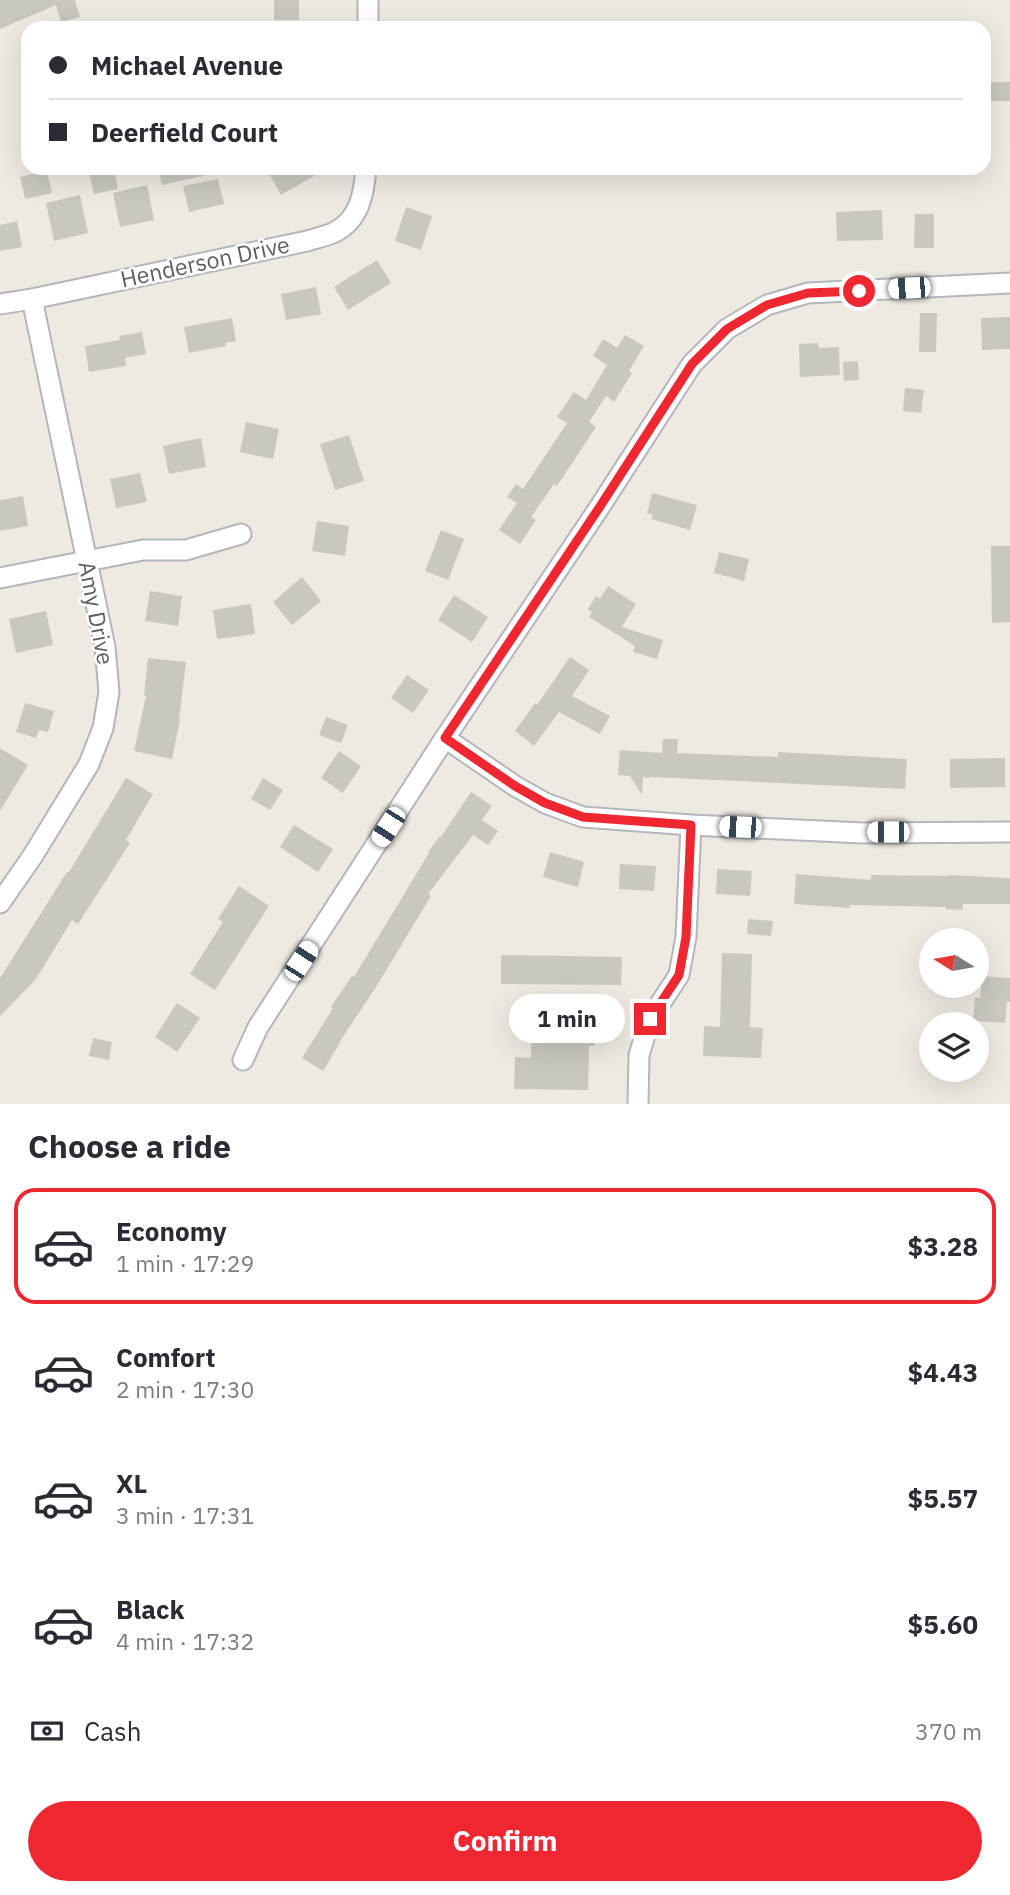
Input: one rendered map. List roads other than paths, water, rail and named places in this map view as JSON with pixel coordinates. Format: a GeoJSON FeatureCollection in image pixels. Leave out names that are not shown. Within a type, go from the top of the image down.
{"type":"FeatureCollection","features":[{"type":"Feature","properties":{"kind":"street"},"geometry":{"type":"LineString","coordinates":[[368,0],[368,21]]}},
{"type":"Feature","properties":{"kind":"street","name":"Henderson Drive"},"geometry":{"type":"LineString","coordinates":[[0,304],[336,232],[357,213],[366,175]]}},
{"type":"Feature","properties":{"kind":"street"},"geometry":{"type":"LineString","coordinates":[[243,1060],[258,1027],[692,364],[727,329],[767,305],[808,293],[1010,283]]}},
{"type":"Feature","properties":{"kind":"street","name":"Amy Drive"},"geometry":{"type":"LineString","coordinates":[[0,903],[32,857],[89,764],[103,729],[109,692],[105,647],[32,299]]}},
{"type":"Feature","properties":{"kind":"street"},"geometry":{"type":"LineString","coordinates":[[0,578],[143,550],[187,550],[240,534]]}},
{"type":"Feature","properties":{"kind":"street"},"geometry":{"type":"LineString","coordinates":[[445,738],[525,792],[545,803],[583,817],[863,833],[1010,832]]}},
{"type":"Feature","properties":{"kind":"street"},"geometry":{"type":"LineString","coordinates":[[638,1104],[639,1055],[650,1019],[679,975],[686,937],[691,825]]}}]}
